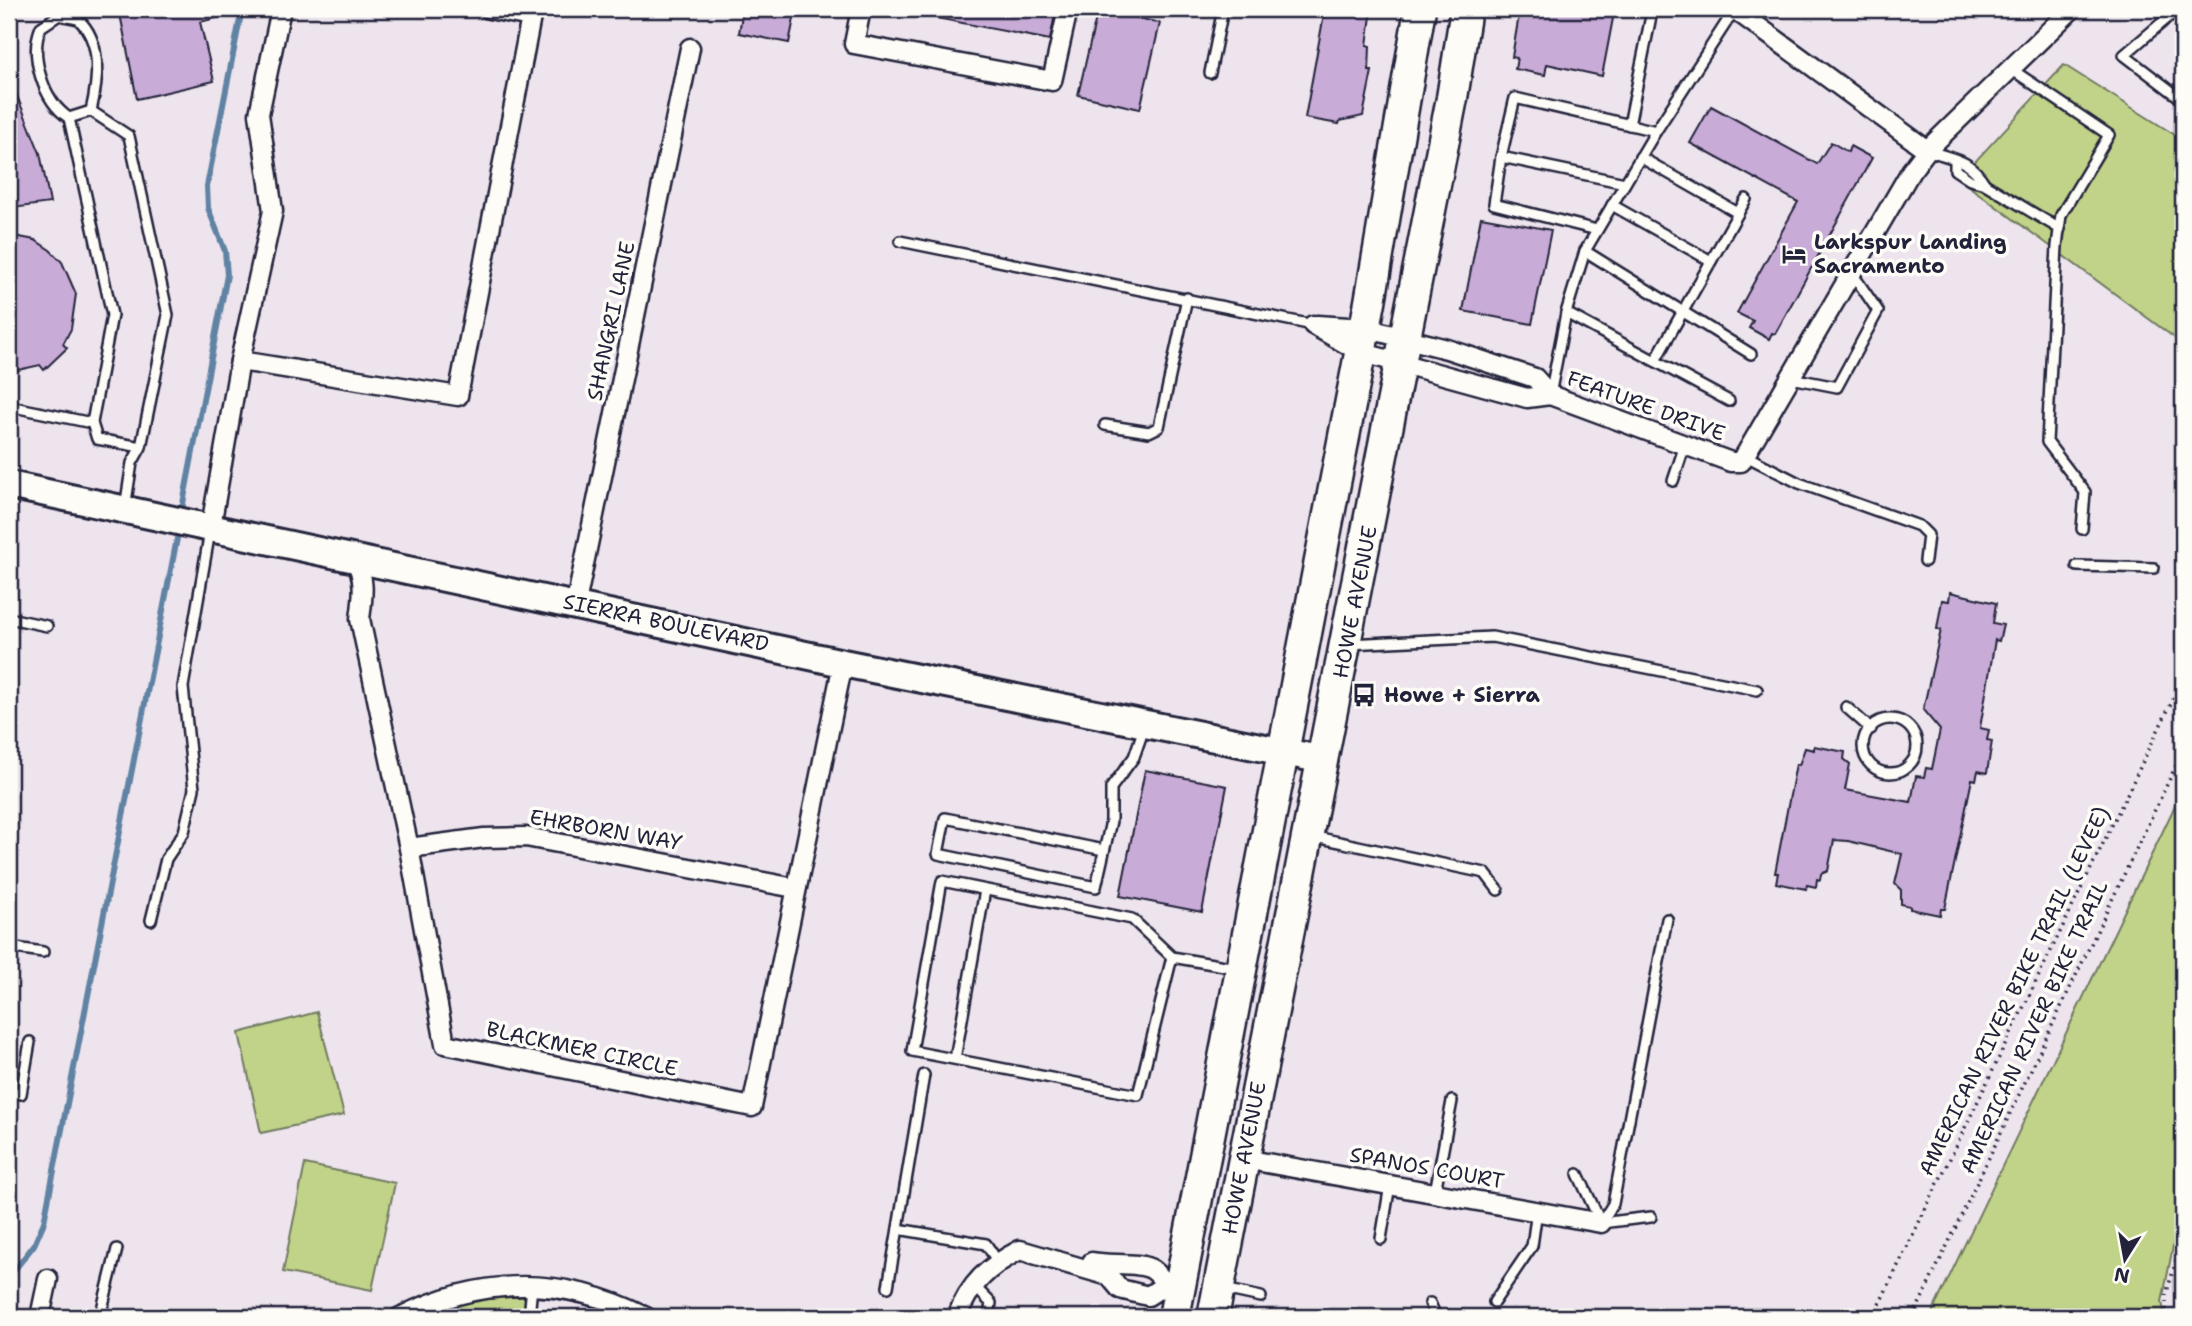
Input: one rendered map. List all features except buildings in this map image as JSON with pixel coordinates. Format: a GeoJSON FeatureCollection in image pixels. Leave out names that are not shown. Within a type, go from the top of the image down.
{"type":"FeatureCollection","features":[{"type":"Feature","properties":{"kind":"main road","name":"HOWE AVENUE"},"geometry":{"type":"LineString","coordinates":[[1174,1317],[1172,1286],[1241,967],[1284,751],[1363,340],[1420,9]]}},
{"type":"Feature","properties":{"kind":"main road","name":"HOWE AVENUE"},"geometry":{"type":"LineString","coordinates":[[1213,1317],[1324,760],[1466,9]]}},
{"type":"Feature","properties":{"kind":"main road"},"geometry":{"type":"LineString","coordinates":[[1241,967],[1259,1002],[1234,1125],[1244,1159]]}},
{"type":"Feature","properties":{"kind":"main road"},"geometry":{"type":"LineString","coordinates":[[1172,1286],[1198,1299],[1198,1317]]}},
{"type":"Feature","properties":{"kind":"street"},"geometry":{"type":"LineString","coordinates":[[192,522],[240,361],[273,211],[259,114],[281,9]]}},
{"type":"Feature","properties":{"kind":"street"},"geometry":{"type":"LineString","coordinates":[[240,361],[458,396],[531,17],[489,9]]}},
{"type":"Feature","properties":{"kind":"street"},"geometry":{"type":"LineString","coordinates":[[860,9],[854,44],[1052,81],[1068,9]]}},
{"type":"Feature","properties":{"kind":"street"},"geometry":{"type":"LineString","coordinates":[[1734,9],[1927,150]]}},
{"type":"Feature","properties":{"kind":"street","name":"FEATURE DRIVE"},"geometry":{"type":"LineString","coordinates":[[1363,340],[1403,350],[1527,398],[1550,395],[1685,445],[1741,462],[1911,171],[1927,150],[2072,9]]}},
{"type":"Feature","properties":{"kind":"street","name":"SHANGRI LANE"},"geometry":{"type":"LineString","coordinates":[[576,603],[690,48]]}},
{"type":"Feature","properties":{"kind":"street","name":"FEATURE DRIVE"},"geometry":{"type":"LineString","coordinates":[[1313,325],[1403,350],[1535,378],[1550,395]]}},
{"type":"Feature","properties":{"kind":"street","name":"SIERRA BOULEVARD"},"geometry":{"type":"LineString","coordinates":[[9,485],[576,603],[844,663],[1324,760]]}},
{"type":"Feature","properties":{"kind":"street","name":"BLACKMER CIRCLE"},"geometry":{"type":"LineString","coordinates":[[354,557],[361,570],[364,587],[360,619],[409,848],[444,1044],[752,1107],[795,888],[844,663]]}},
{"type":"Feature","properties":{"kind":"street","name":"EHRBORN WAY"},"geometry":{"type":"LineString","coordinates":[[409,848],[484,838],[526,837],[795,888]]}},
{"type":"Feature","properties":{"kind":"street","name":"SPANOS COURT"},"geometry":{"type":"LineString","coordinates":[[1244,1159],[1601,1223]]}},
{"type":"Feature","properties":{"kind":"street"},"geometry":{"type":"LineString","coordinates":[[957,1317],[973,1285],[998,1262],[1020,1250],[1061,1260],[1075,1267],[1110,1271],[1127,1263],[1153,1269],[1172,1286],[1148,1296],[1120,1289],[1110,1271]]}},
{"type":"Feature","properties":{"kind":"street"},"geometry":{"type":"LineString","coordinates":[[40,1317],[48,1279]]}},
{"type":"Feature","properties":{"kind":"street"},"geometry":{"type":"LineString","coordinates":[[400,1317],[456,1294],[482,1288],[532,1284],[598,1296],[646,1317]]}},
{"type":"Feature","properties":{"kind":"lane"},"geometry":{"type":"LineString","coordinates":[[1210,73],[1223,9]]}},
{"type":"Feature","properties":{"kind":"lane"},"geometry":{"type":"LineString","coordinates":[[1550,395],[1566,313],[1585,251],[1656,131],[1734,9]]}},
{"type":"Feature","properties":{"kind":"lane"},"geometry":{"type":"LineString","coordinates":[[2178,9],[2124,55],[2183,100]]}},
{"type":"Feature","properties":{"kind":"lane"},"geometry":{"type":"LineString","coordinates":[[91,111],[98,79],[90,36],[78,19],[59,15],[41,27],[37,45],[47,96],[69,118],[112,315],[92,423],[97,439],[141,447]]}},
{"type":"Feature","properties":{"kind":"lane"},"geometry":{"type":"LineString","coordinates":[[1629,125],[1651,16]]}},
{"type":"Feature","properties":{"kind":"lane"},"geometry":{"type":"LineString","coordinates":[[2011,69],[2109,135],[2061,215],[2060,229],[2047,442],[2085,492],[2082,529]]}},
{"type":"Feature","properties":{"kind":"lane"},"geometry":{"type":"LineString","coordinates":[[1597,230],[1494,204],[1501,157],[1515,97],[1656,131]]}},
{"type":"Feature","properties":{"kind":"lane"},"geometry":{"type":"LineString","coordinates":[[69,118],[91,111]]}},
{"type":"Feature","properties":{"kind":"lane"},"geometry":{"type":"LineString","coordinates":[[91,111],[129,136],[168,315],[141,447],[132,463],[125,508]]}},
{"type":"Feature","properties":{"kind":"lane"},"geometry":{"type":"LineString","coordinates":[[1927,150],[1955,160],[1963,160],[1976,169],[1985,184],[2060,229]]}},
{"type":"Feature","properties":{"kind":"lane"},"geometry":{"type":"LineString","coordinates":[[1501,157],[1625,183]]}},
{"type":"Feature","properties":{"kind":"lane"},"geometry":{"type":"LineString","coordinates":[[1640,157],[1738,213]]}},
{"type":"Feature","properties":{"kind":"lane"},"geometry":{"type":"LineString","coordinates":[[1656,361],[1746,199]]}},
{"type":"Feature","properties":{"kind":"lane"},"geometry":{"type":"LineString","coordinates":[[1612,205],[1711,261]]}},
{"type":"Feature","properties":{"kind":"lane"},"geometry":{"type":"LineString","coordinates":[[900,241],[1313,325]]}},
{"type":"Feature","properties":{"kind":"lane"},"geometry":{"type":"LineString","coordinates":[[1585,251],[1751,354]]}},
{"type":"Feature","properties":{"kind":"lane"},"geometry":{"type":"LineString","coordinates":[[1791,378],[1837,387],[1878,312],[1852,273]]}},
{"type":"Feature","properties":{"kind":"lane"},"geometry":{"type":"LineString","coordinates":[[1105,425],[1149,432],[1159,427],[1187,298]]}},
{"type":"Feature","properties":{"kind":"lane"},"geometry":{"type":"LineString","coordinates":[[1566,313],[1729,401]]}},
{"type":"Feature","properties":{"kind":"lane"},"geometry":{"type":"LineString","coordinates":[[9,406],[92,423]]}},
{"type":"Feature","properties":{"kind":"lane"},"geometry":{"type":"LineString","coordinates":[[1673,481],[1685,445]]}},
{"type":"Feature","properties":{"kind":"lane"},"geometry":{"type":"LineString","coordinates":[[1746,456],[1799,483],[1919,526],[1928,535],[1925,561]]}},
{"type":"Feature","properties":{"kind":"lane"},"geometry":{"type":"LineString","coordinates":[[151,920],[166,859],[184,832],[194,789],[183,687],[192,522]]}},
{"type":"Feature","properties":{"kind":"lane"},"geometry":{"type":"LineString","coordinates":[[2077,565],[2154,568]]}},
{"type":"Feature","properties":{"kind":"lane"},"geometry":{"type":"LineString","coordinates":[[9,618],[47,626]]}},
{"type":"Feature","properties":{"kind":"lane"},"geometry":{"type":"LineString","coordinates":[[1346,644],[1492,637],[1757,690]]}},
{"type":"Feature","properties":{"kind":"lane"},"geometry":{"type":"LineString","coordinates":[[1846,707],[1871,729]]}},
{"type":"Feature","properties":{"kind":"lane"},"geometry":{"type":"LineString","coordinates":[[1889,720],[1906,724],[1916,739],[1917,748],[1911,764],[1904,769],[1887,773],[1871,765],[1864,750],[1871,729],[1889,720]]}},
{"type":"Feature","properties":{"kind":"lane"},"geometry":{"type":"LineString","coordinates":[[1104,849],[945,818],[937,854],[1096,887],[1111,821],[1111,788],[1134,757],[1145,723]]}},
{"type":"Feature","properties":{"kind":"lane"},"geometry":{"type":"LineString","coordinates":[[1309,836],[1485,873],[1498,890]]}},
{"type":"Feature","properties":{"kind":"lane"},"geometry":{"type":"LineString","coordinates":[[1172,957],[1138,1095],[912,1051],[942,881],[1132,919],[1172,957],[1241,967]]}},
{"type":"Feature","properties":{"kind":"lane"},"geometry":{"type":"LineString","coordinates":[[955,1059],[985,890]]}},
{"type":"Feature","properties":{"kind":"lane"},"geometry":{"type":"LineString","coordinates":[[1601,1223],[1613,1204],[1667,919]]}},
{"type":"Feature","properties":{"kind":"lane"},"geometry":{"type":"LineString","coordinates":[[9,947],[43,952]]}},
{"type":"Feature","properties":{"kind":"lane"},"geometry":{"type":"LineString","coordinates":[[9,1091],[21,1094],[30,1042]]}},
{"type":"Feature","properties":{"kind":"lane"},"geometry":{"type":"LineString","coordinates":[[888,1287],[924,1075]]}},
{"type":"Feature","properties":{"kind":"lane"},"geometry":{"type":"LineString","coordinates":[[1435,1192],[1452,1101]]}},
{"type":"Feature","properties":{"kind":"lane"},"geometry":{"type":"LineString","coordinates":[[1578,1174],[1601,1223]]}},
{"type":"Feature","properties":{"kind":"lane"},"geometry":{"type":"LineString","coordinates":[[1381,1239],[1390,1185]]}},
{"type":"Feature","properties":{"kind":"lane"},"geometry":{"type":"LineString","coordinates":[[1494,1302],[1532,1246],[1537,1210]]}},
{"type":"Feature","properties":{"kind":"lane"},"geometry":{"type":"LineString","coordinates":[[1601,1223],[1651,1217]]}},
{"type":"Feature","properties":{"kind":"lane"},"geometry":{"type":"LineString","coordinates":[[898,1229],[986,1244],[998,1262]]}},
{"type":"Feature","properties":{"kind":"lane"},"geometry":{"type":"LineString","coordinates":[[100,1317],[117,1249]]}},
{"type":"Feature","properties":{"kind":"lane"},"geometry":{"type":"LineString","coordinates":[[529,1317],[532,1284]]}},
{"type":"Feature","properties":{"kind":"lane"},"geometry":{"type":"LineString","coordinates":[[973,1285],[991,1303],[989,1317]]}},
{"type":"Feature","properties":{"kind":"lane"},"geometry":{"type":"LineString","coordinates":[[1219,1288],[1261,1297]]}},
{"type":"Feature","properties":{"kind":"lane"},"geometry":{"type":"LineString","coordinates":[[1430,1303],[1436,1317]]}},
{"type":"Feature","properties":{"kind":"path","name":"AMERICAN RIVER BIKE TRAIL (LEVEE)"},"geometry":{"type":"LineString","coordinates":[[1873,1317],[2183,680]]}},
{"type":"Feature","properties":{"kind":"path","name":"AMERICAN RIVER BIKE TRAIL"},"geometry":{"type":"LineString","coordinates":[[1913,1317],[2183,751]]}},
{"type":"Feature","properties":{"kind":"path"},"geometry":{"type":"LineString","coordinates":[[2166,1317],[2166,1295],[2183,1237]]}},
{"type":"Feature","properties":{"kind":"green space"},"geometry":{"type":"Polygon","coordinates":[[[2064,65],[2183,140],[2183,344],[1959,179],[2064,65]]]}},
{"type":"Feature","properties":{"kind":"green space"},"geometry":{"type":"Polygon","coordinates":[[[2183,789],[2183,1196],[2162,1302],[2165,1317],[1930,1317],[2183,789]]]}},
{"type":"Feature","properties":{"kind":"green space"},"geometry":{"type":"Polygon","coordinates":[[[317,1012],[344,1115],[261,1133],[239,1033],[317,1012]]]}},
{"type":"Feature","properties":{"kind":"green space"},"geometry":{"type":"Polygon","coordinates":[[[305,1164],[395,1183],[372,1290],[283,1272],[305,1164]]]}},
{"type":"Feature","properties":{"kind":"green space"},"geometry":{"type":"Polygon","coordinates":[[[512,1294],[524,1296],[527,1301],[523,1317],[506,1314],[505,1317],[427,1317],[470,1301],[512,1294]]]}},
{"type":"Feature","properties":{"kind":"waterway"},"geometry":{"type":"LineString","coordinates":[[181,514],[227,275],[225,251],[208,208],[207,186],[242,9]]}},
{"type":"Feature","properties":{"kind":"waterway"},"geometry":{"type":"LineString","coordinates":[[9,1277],[34,1245],[44,1222],[179,528]]}},
{"type":"Feature","properties":{"kind":"place","name":"Larkspur Landing Sacramento"},"geometry":{"type":"Point","coordinates":[1794,254]}},
{"type":"Feature","properties":{"kind":"place","name":"Howe + Sierra"},"geometry":{"type":"Point","coordinates":[1364,695]}}]}
